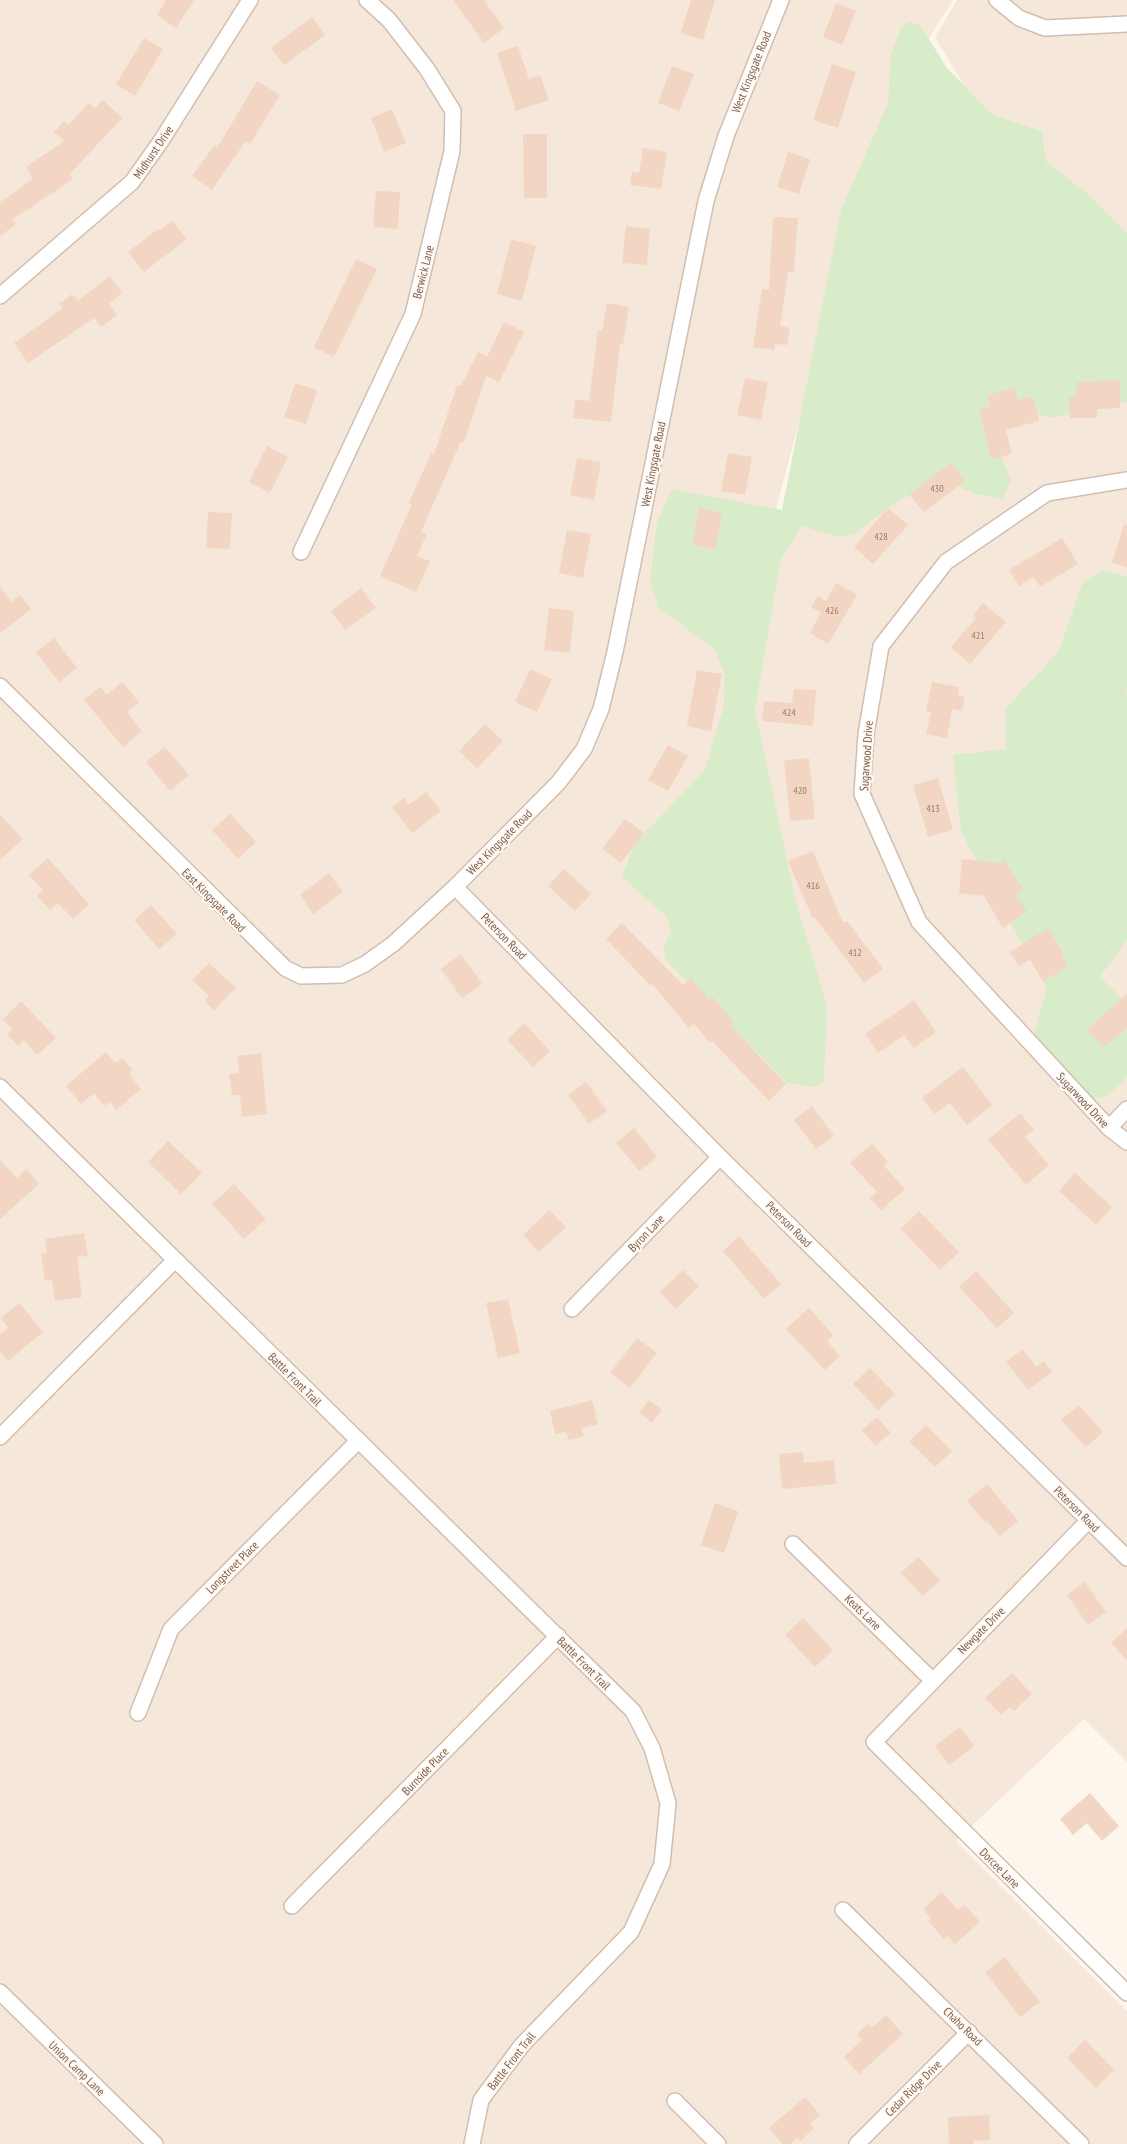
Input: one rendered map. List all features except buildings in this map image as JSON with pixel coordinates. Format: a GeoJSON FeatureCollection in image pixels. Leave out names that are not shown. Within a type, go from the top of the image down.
{"type":"FeatureCollection","features":[{"type":"Feature","properties":{"kind":"street","name":"Midhurst Drive"},"geometry":{"type":"LineString","coordinates":[[0,296],[132,182],[161,142],[250,0]]}},
{"type":"Feature","properties":{"kind":"street","name":"Berwick Lane"},"geometry":{"type":"LineString","coordinates":[[301,552],[413,314],[452,151],[452,111],[427,69],[389,20],[367,0]]}},
{"type":"Feature","properties":{"kind":"street","name":"West Kingsgate Road"},"geometry":{"type":"LineString","coordinates":[[455,887],[559,782],[584,748],[601,709],[615,652],[706,201],[726,136],[781,0]]}},
{"type":"Feature","properties":{"kind":"street"},"geometry":{"type":"LineString","coordinates":[[997,0],[1019,18],[1045,28],[1127,24]]}},
{"type":"Feature","properties":{"kind":"street","name":"Sugarwood Drive"},"geometry":{"type":"LineString","coordinates":[[1127,480],[1047,493],[946,562],[881,646],[866,734],[862,794],[919,922],[1109,1128],[1127,1142]]}},
{"type":"Feature","properties":{"kind":"street","name":"East Kingsgate Road"},"geometry":{"type":"LineString","coordinates":[[0,686],[257,942],[285,968],[301,976],[342,975],[365,964],[393,944],[455,887]]}},
{"type":"Feature","properties":{"kind":"street","name":"Peterson Road"},"geometry":{"type":"LineString","coordinates":[[455,887],[720,1157],[1127,1558]]}},
{"type":"Feature","properties":{"kind":"street","name":"Battle Front Trail"},"geometry":{"type":"LineString","coordinates":[[0,1087],[633,1712],[652,1748],[668,1803],[662,1864],[631,1932],[522,2045],[481,2100],[472,2144]]}},
{"type":"Feature","properties":{"kind":"street"},"geometry":{"type":"LineString","coordinates":[[1109,1128],[1127,1109]]}},
{"type":"Feature","properties":{"kind":"street","name":"Byron Lane"},"geometry":{"type":"LineString","coordinates":[[572,1309],[720,1157]]}},
{"type":"Feature","properties":{"kind":"street"},"geometry":{"type":"LineString","coordinates":[[0,1437],[175,1260]]}},
{"type":"Feature","properties":{"kind":"street","name":"Longstreet Place"},"geometry":{"type":"LineString","coordinates":[[138,1713],[171,1629],[358,1441]]}},
{"type":"Feature","properties":{"kind":"street","name":"Newgate Drive"},"geometry":{"type":"LineString","coordinates":[[874,1742],[1089,1520]]}},
{"type":"Feature","properties":{"kind":"street","name":"Keats Lane"},"geometry":{"type":"LineString","coordinates":[[793,1544],[932,1680]]}},
{"type":"Feature","properties":{"kind":"street","name":"Burnside Place"},"geometry":{"type":"LineString","coordinates":[[292,1906],[558,1636]]}},
{"type":"Feature","properties":{"kind":"street","name":"Dorcee Lane"},"geometry":{"type":"LineString","coordinates":[[874,1742],[1127,1993]]}},
{"type":"Feature","properties":{"kind":"street","name":"Chaho Road"},"geometry":{"type":"LineString","coordinates":[[844,1910],[1081,2144]]}},
{"type":"Feature","properties":{"kind":"street","name":"Union Camp Lane"},"geometry":{"type":"LineString","coordinates":[[0,1992],[155,2144]]}},
{"type":"Feature","properties":{"kind":"street","name":"Cedar Ridge Drive"},"geometry":{"type":"LineString","coordinates":[[857,2144],[969,2032]]}},
{"type":"Feature","properties":{"kind":"street"},"geometry":{"type":"LineString","coordinates":[[674,2101],[718,2144]]}},
{"type":"Feature","properties":{"kind":"shaded area"},"geometry":{"type":"Polygon","coordinates":[[[0,0],[953,0],[932,33],[870,155],[768,539],[1127,361],[1127,1762],[1084,1719],[956,1841],[1127,2011],[1127,2144],[0,2144],[0,0]]]}},
{"type":"Feature","properties":{"kind":"shaded area"},"geometry":{"type":"Polygon","coordinates":[[[957,0],[1127,0],[1127,266],[981,114],[935,37],[957,0]]]}},
{"type":"Feature","properties":{"kind":"green space"},"geometry":{"type":"Polygon","coordinates":[[[909,22],[921,26],[947,68],[992,114],[1043,132],[1047,163],[1087,193],[1127,233],[1127,402],[1053,418],[1016,408],[993,434],[1011,481],[1002,499],[975,494],[945,480],[899,500],[854,534],[841,537],[801,526],[780,562],[755,710],[795,898],[827,1006],[824,1081],[814,1087],[787,1083],[667,961],[663,948],[671,932],[667,917],[622,877],[634,844],[705,770],[724,705],[725,674],[714,649],[659,608],[650,580],[657,522],[672,489],[782,510],[841,210],[888,103],[891,54],[901,28],[909,22]]]}},
{"type":"Feature","properties":{"kind":"green space"},"geometry":{"type":"Polygon","coordinates":[[[1104,570],[1127,577],[1127,689],[1125,692],[1127,692],[1127,940],[1100,977],[1127,1003],[1127,1077],[1107,1096],[1093,1099],[1032,1040],[1047,989],[961,832],[953,755],[1006,749],[1005,709],[1059,651],[1082,584],[1104,570]]]}}]}
